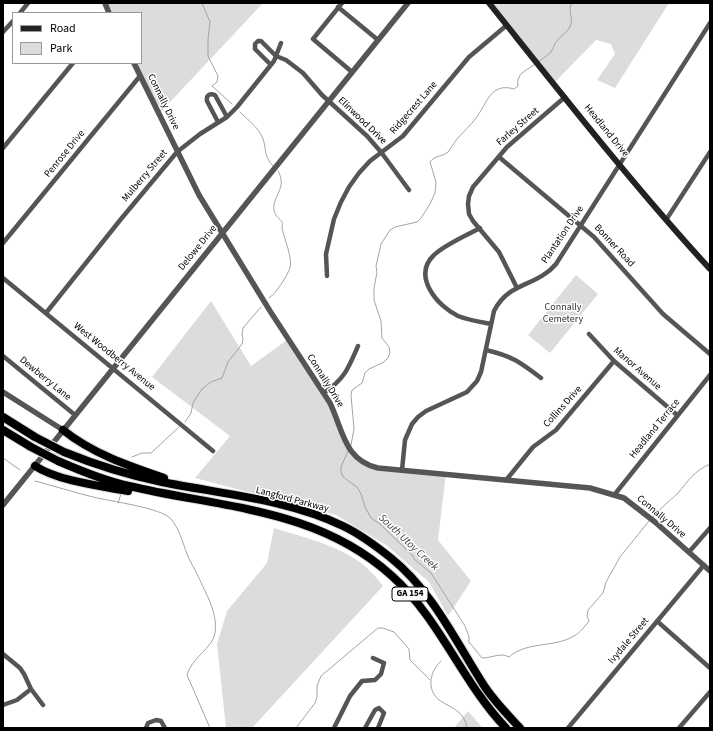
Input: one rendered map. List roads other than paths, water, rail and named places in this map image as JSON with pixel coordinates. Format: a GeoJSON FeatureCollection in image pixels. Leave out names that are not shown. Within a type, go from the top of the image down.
{"type":"FeatureCollection","features":[{"type":"Feature","properties":{"kind":"highway","name":"Langford Parkway"},"geometry":{"type":"LineString","coordinates":[[3,417],[35,437],[64,452],[110,469],[162,482],[273,503],[318,516],[344,526],[391,558],[419,585],[438,610],[483,685],[520,728]]}},
{"type":"Feature","properties":{"kind":"highway","name":"Langford Parkway"},"geometry":{"type":"LineString","coordinates":[[3,430],[58,461],[104,479],[128,486],[292,520],[322,531],[348,544],[372,559],[411,595],[426,615],[482,700],[506,728]]}},
{"type":"Feature","properties":{"kind":"highway"},"geometry":{"type":"LineString","coordinates":[[63,430],[75,439],[111,458],[140,470],[194,488]]}},
{"type":"Feature","properties":{"kind":"highway"},"geometry":{"type":"LineString","coordinates":[[35,466],[52,474],[94,485],[136,492],[175,496]]}},
{"type":"Feature","properties":{"kind":"main road","name":"Headland Drive"},"geometry":{"type":"LineString","coordinates":[[489,3],[666,220],[710,267]]}},
{"type":"Feature","properties":{"kind":"street"},"geometry":{"type":"LineString","coordinates":[[21,12],[28,3]]}},
{"type":"Feature","properties":{"kind":"street"},"geometry":{"type":"LineString","coordinates":[[342,3],[313,39],[352,72]]}},
{"type":"Feature","properties":{"kind":"street","name":"Delowe Drive"},"geometry":{"type":"LineString","coordinates":[[3,505],[408,3]]}},
{"type":"Feature","properties":{"kind":"street"},"geometry":{"type":"LineString","coordinates":[[338,8],[378,40]]}},
{"type":"Feature","properties":{"kind":"street"},"geometry":{"type":"LineString","coordinates":[[3,32],[12,22]]}},
{"type":"Feature","properties":{"kind":"street","name":"Plantation Drive"},"geometry":{"type":"LineString","coordinates":[[402,470],[405,440],[412,424],[426,411],[463,395],[472,388],[481,372],[494,311],[499,302],[506,294],[552,270],[710,23]]}},
{"type":"Feature","properties":{"kind":"street","name":"Ridgecrest Lane"},"geometry":{"type":"LineString","coordinates":[[327,276],[326,254],[334,219],[349,187],[359,173],[370,161],[403,136],[469,57],[507,25]]}},
{"type":"Feature","properties":{"kind":"street","name":"Elinwood Drive"},"geometry":{"type":"LineString","coordinates":[[271,65],[255,49],[254,44],[256,42],[261,41],[276,56],[286,60],[303,74],[329,102],[381,152],[409,190]]}},
{"type":"Feature","properties":{"kind":"street","name":"Mulberry Street"},"geometry":{"type":"LineString","coordinates":[[46,313],[177,152],[200,134],[227,117],[237,107],[271,65],[281,43]]}},
{"type":"Feature","properties":{"kind":"street"},"geometry":{"type":"LineString","coordinates":[[3,148],[72,64]]}},
{"type":"Feature","properties":{"kind":"street","name":"Connally Drive"},"geometry":{"type":"LineString","coordinates":[[134,64],[199,195],[278,324],[324,393],[337,417],[346,444],[353,454],[372,467],[590,488],[614,494],[624,498],[638,507],[710,571]]}},
{"type":"Feature","properties":{"kind":"street","name":"Penrose Drive"},"geometry":{"type":"LineString","coordinates":[[3,243],[140,76]]}},
{"type":"Feature","properties":{"kind":"street"},"geometry":{"type":"LineString","coordinates":[[218,122],[207,101],[206,97],[209,94],[215,95],[227,117]]}},
{"type":"Feature","properties":{"kind":"street","name":"Farley Street"},"geometry":{"type":"LineString","coordinates":[[516,288],[499,252],[469,214],[468,204],[471,192],[514,140],[553,109],[565,97]]}},
{"type":"Feature","properties":{"kind":"street"},"geometry":{"type":"LineString","coordinates":[[666,220],[710,152]]}},
{"type":"Feature","properties":{"kind":"street","name":"Bonner Road"},"geometry":{"type":"LineString","coordinates":[[499,157],[606,249],[663,314],[710,354]]}},
{"type":"Feature","properties":{"kind":"street"},"geometry":{"type":"LineString","coordinates":[[480,228],[435,254],[427,265],[426,278],[427,286],[431,293],[451,311],[466,319],[491,324]]}},
{"type":"Feature","properties":{"kind":"street","name":"West Woodberry Avenue"},"geometry":{"type":"LineString","coordinates":[[3,278],[113,367],[213,451]]}},
{"type":"Feature","properties":{"kind":"street","name":"Manor Avenue"},"geometry":{"type":"LineString","coordinates":[[589,334],[614,361],[677,415]]}},
{"type":"Feature","properties":{"kind":"street"},"geometry":{"type":"LineString","coordinates":[[324,393],[342,378],[358,346]]}},
{"type":"Feature","properties":{"kind":"street"},"geometry":{"type":"LineString","coordinates":[[486,350],[503,354],[514,359],[541,378]]}},
{"type":"Feature","properties":{"kind":"street","name":"Dewberry Lane"},"geometry":{"type":"LineString","coordinates":[[3,356],[75,415]]}},
{"type":"Feature","properties":{"kind":"street","name":"Collins Drive"},"geometry":{"type":"LineString","coordinates":[[507,480],[533,447],[556,430],[614,361]]}},
{"type":"Feature","properties":{"kind":"street","name":"Headland Terrace"},"geometry":{"type":"LineString","coordinates":[[614,494],[710,375]]}},
{"type":"Feature","properties":{"kind":"street"},"geometry":{"type":"LineString","coordinates":[[3,392],[63,430]]}},
{"type":"Feature","properties":{"kind":"street"},"geometry":{"type":"LineString","coordinates":[[49,421],[55,433],[55,440]]}},
{"type":"Feature","properties":{"kind":"street"},"geometry":{"type":"LineString","coordinates":[[689,552],[710,528]]}},
{"type":"Feature","properties":{"kind":"street","name":"Ivydale Street"},"geometry":{"type":"LineString","coordinates":[[568,728],[704,565]]}},
{"type":"Feature","properties":{"kind":"street"},"geometry":{"type":"LineString","coordinates":[[657,621],[710,668]]}},
{"type":"Feature","properties":{"kind":"street"},"geometry":{"type":"LineString","coordinates":[[3,654],[20,668],[31,689],[44,705]]}},
{"type":"Feature","properties":{"kind":"street"},"geometry":{"type":"LineString","coordinates":[[334,728],[350,696],[362,681],[375,680],[381,674],[384,663],[373,658]]}},
{"type":"Feature","properties":{"kind":"street"},"geometry":{"type":"LineString","coordinates":[[3,705],[17,700],[31,689]]}},
{"type":"Feature","properties":{"kind":"street"},"geometry":{"type":"LineString","coordinates":[[679,728],[710,692]]}},
{"type":"Feature","properties":{"kind":"street"},"geometry":{"type":"LineString","coordinates":[[365,728],[375,710],[379,708],[384,714],[378,728]]}},
{"type":"Feature","properties":{"kind":"street"},"geometry":{"type":"LineString","coordinates":[[146,728],[148,723],[156,720],[161,721],[165,728]]}},
{"type":"Feature","properties":{"kind":"waterway"},"geometry":{"type":"LineString","coordinates":[[202,3],[210,22],[208,56],[218,76],[217,82],[212,86],[232,104]]}},
{"type":"Feature","properties":{"kind":"waterway","name":"South Utoy Creek"},"geometry":{"type":"LineString","coordinates":[[538,62],[551,52],[556,42],[570,27],[570,9],[572,3]]}},
{"type":"Feature","properties":{"kind":"waterway","name":"South Utoy Creek"},"geometry":{"type":"LineString","coordinates":[[351,445],[354,429],[351,395],[352,390],[362,383],[365,373],[369,369],[384,362],[388,358],[390,352],[389,347],[382,338],[381,321],[374,300],[374,288],[377,272],[376,266],[381,244],[390,230],[395,227],[417,222],[430,204],[435,193],[436,182],[430,162],[434,158],[448,152],[457,139],[476,118],[494,91],[506,88],[514,89],[518,86],[518,78],[524,71],[534,65]]}},
{"type":"Feature","properties":{"kind":"waterway"},"geometry":{"type":"LineString","coordinates":[[240,112],[259,131],[264,143],[266,156],[273,166]]}},
{"type":"Feature","properties":{"kind":"waterway"},"geometry":{"type":"LineString","coordinates":[[269,298],[275,293],[281,284],[289,271],[291,264],[282,223],[275,214],[274,210],[275,200],[281,187],[281,177],[278,171]]}},
{"type":"Feature","properties":{"kind":"waterway"},"geometry":{"type":"LineString","coordinates":[[185,422],[191,413],[193,403],[202,389],[211,382],[222,378],[228,362],[242,344],[243,328],[261,307]]}},
{"type":"Feature","properties":{"kind":"waterway"},"geometry":{"type":"LineString","coordinates":[[132,457],[142,453],[151,453],[179,427]]}},
{"type":"Feature","properties":{"kind":"waterway","name":"South Utoy Creek"},"geometry":{"type":"LineString","coordinates":[[348,451],[341,467],[343,477],[357,487],[371,518],[380,524],[413,556],[414,559],[431,573],[465,626],[469,637],[469,643]]}},
{"type":"Feature","properties":{"kind":"waterway"},"geometry":{"type":"LineString","coordinates":[[3,458],[20,470]]}},
{"type":"Feature","properties":{"kind":"waterway"},"geometry":{"type":"LineString","coordinates":[[653,517],[678,493],[695,473],[710,464]]}},
{"type":"Feature","properties":{"kind":"waterway"},"geometry":{"type":"LineString","coordinates":[[35,481],[93,497],[157,511],[166,515],[174,523],[188,557],[208,597],[215,618],[215,633],[213,638],[210,644],[193,663],[187,675],[210,728]]}},
{"type":"Feature","properties":{"kind":"waterway"},"geometry":{"type":"LineString","coordinates":[[118,503],[121,494]]}},
{"type":"Feature","properties":{"kind":"waterway"},"geometry":{"type":"LineString","coordinates":[[470,643],[482,658],[499,655],[509,657],[516,652],[532,646],[558,642],[576,635],[589,621],[587,616],[588,610],[603,593],[606,582],[620,557],[649,521]]}},
{"type":"Feature","properties":{"kind":"waterway"},"geometry":{"type":"LineString","coordinates":[[296,728],[315,703],[317,697],[317,686],[321,676],[378,628],[383,628],[394,632],[409,649],[410,660],[430,680]]}},
{"type":"Feature","properties":{"kind":"waterway","name":"South Utoy Creek"},"geometry":{"type":"LineString","coordinates":[[441,661],[437,665],[432,675],[432,691],[439,700],[460,714],[466,722],[467,728]]}},
{"type":"Feature","properties":{"kind":"park label","name":"Connally Cemetery"},"geometry":{"type":"Point","coordinates":[563,314]}}]}
